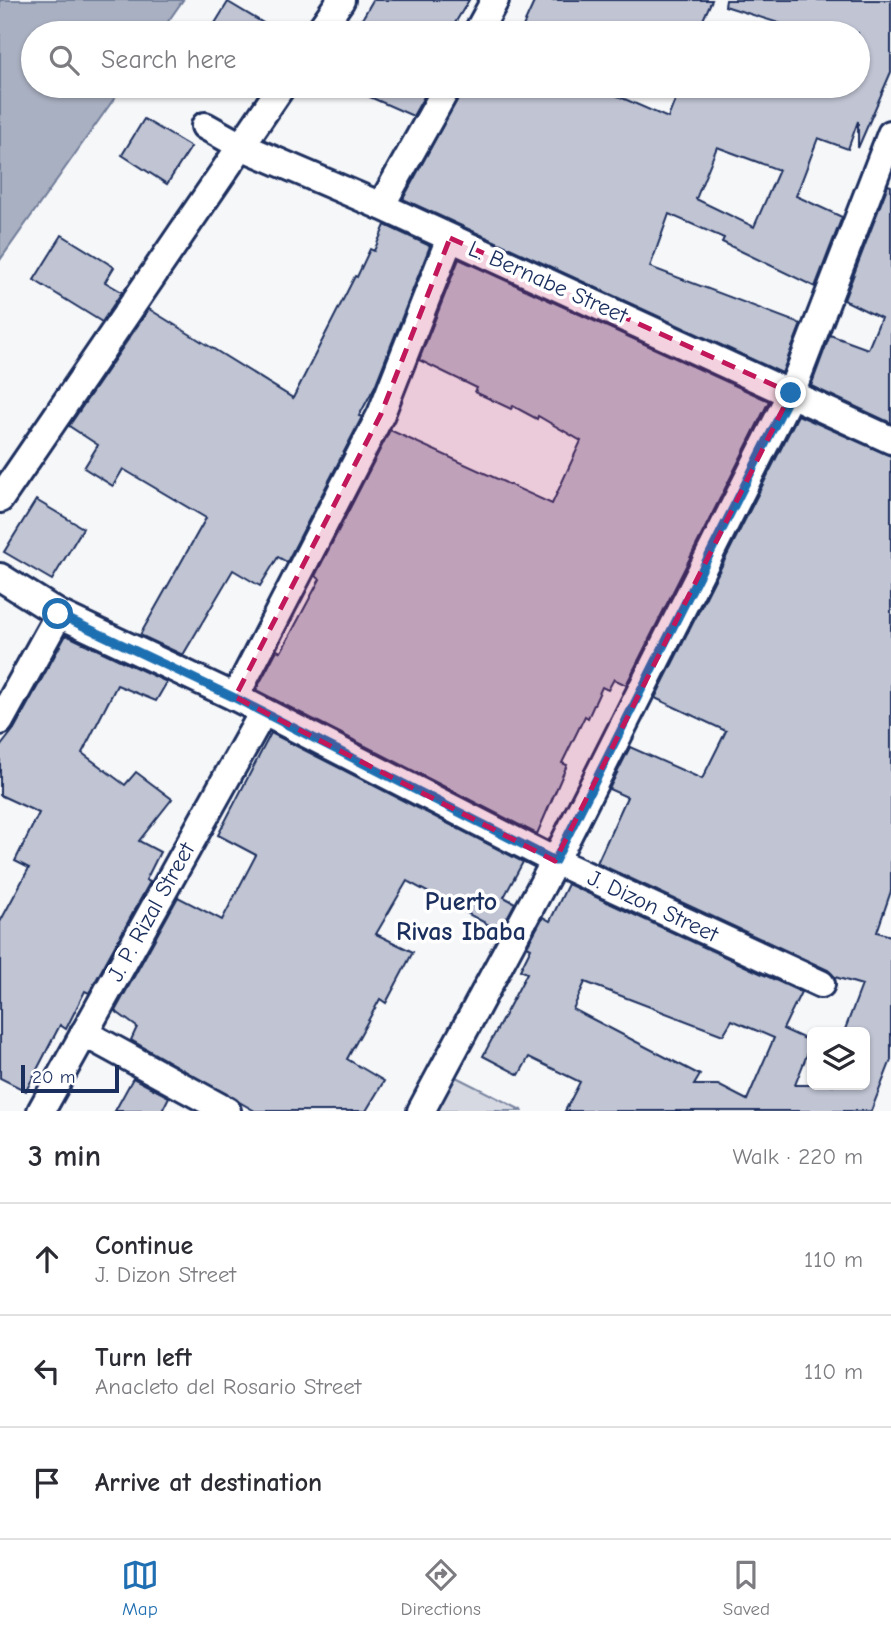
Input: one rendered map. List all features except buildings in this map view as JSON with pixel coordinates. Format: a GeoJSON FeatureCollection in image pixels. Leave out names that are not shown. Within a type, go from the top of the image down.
{"type":"FeatureCollection","features":[{"type":"Feature","properties":{"kind":"street"},"geometry":{"type":"LineString","coordinates":[[326,21],[341,0]]}},
{"type":"Feature","properties":{"kind":"street"},"geometry":{"type":"LineString","coordinates":[[484,21],[495,0]]}},
{"type":"Feature","properties":{"kind":"street"},"geometry":{"type":"LineString","coordinates":[[0,499],[274,98]]}},
{"type":"Feature","properties":{"kind":"street"},"geometry":{"type":"LineString","coordinates":[[381,206],[441,98]]}},
{"type":"Feature","properties":{"kind":"street","name":"L. Bernabe Street"},"geometry":{"type":"LineString","coordinates":[[205,126],[240,146],[381,206],[891,440]]}},
{"type":"Feature","properties":{"kind":"street"},"geometry":{"type":"LineString","coordinates":[[421,1111],[555,861],[791,393],[891,134]]}},
{"type":"Feature","properties":{"kind":"street"},"geometry":{"type":"LineString","coordinates":[[235,698],[382,414],[450,238]]}},
{"type":"Feature","properties":{"kind":"street","name":"J. Dizon Street"},"geometry":{"type":"LineString","coordinates":[[0,577],[58,614],[235,698],[555,861],[821,984]]}},
{"type":"Feature","properties":{"kind":"street"},"geometry":{"type":"LineString","coordinates":[[0,721],[58,614]]}},
{"type":"Feature","properties":{"kind":"street","name":"J. P. Rizal Street"},"geometry":{"type":"LineString","coordinates":[[41,1111],[262,714]]}},
{"type":"Feature","properties":{"kind":"street"},"geometry":{"type":"LineString","coordinates":[[84,1032],[228,1111]]}},
{"type":"Feature","properties":{"kind":"highlighted area"},"geometry":{"type":"Polygon","coordinates":[[[450,238],[791,393],[555,861],[235,697],[381,414],[450,238]]]}},
{"type":"Feature","properties":{"kind":"shaded area"},"geometry":{"type":"Polygon","coordinates":[[[448,1073],[523,1111],[428,1111],[448,1073]]]}},
{"type":"Feature","properties":{"kind":"water"},"geometry":{"type":"Polygon","coordinates":[[[0,0],[183,0],[168,21],[21,21],[21,98],[115,98],[0,260],[0,0]]]}},
{"type":"Feature","properties":{"kind":"district","name":"Puerto Rivas Ibaba"},"geometry":{"type":"Point","coordinates":[461,917]}},
{"type":"Feature","properties":{"kind":"route"},"geometry":{"type":"LineString","coordinates":[[58,614],[235,698],[555,861],[791,393]]}}]}
